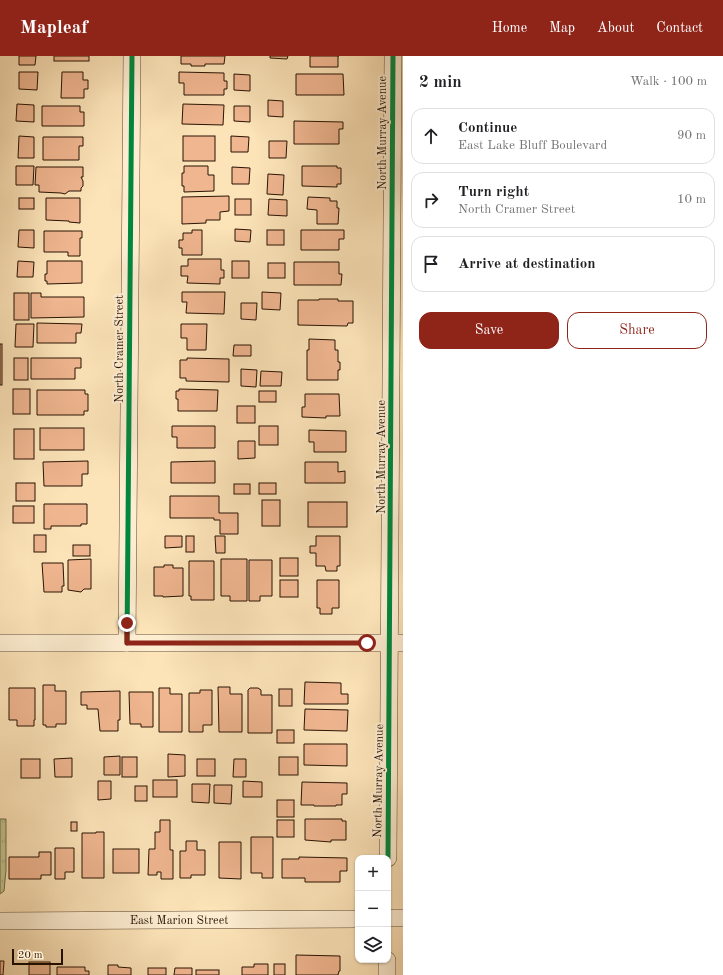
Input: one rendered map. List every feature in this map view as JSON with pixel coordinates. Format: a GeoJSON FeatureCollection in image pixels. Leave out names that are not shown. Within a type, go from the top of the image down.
{"type":"FeatureCollection","features":[{"type":"Feature","properties":{"kind":"street","name":"North Cramer Street"},"geometry":{"type":"LineString","coordinates":[[127,643],[132,56]]}},
{"type":"Feature","properties":{"kind":"street","name":"North Murray Avenue"},"geometry":{"type":"LineString","coordinates":[[388,855],[396,643],[393,56]]}},
{"type":"Feature","properties":{"kind":"street"},"geometry":{"type":"LineString","coordinates":[[0,643],[396,643]]}},
{"type":"Feature","properties":{"kind":"street"},"geometry":{"type":"LineString","coordinates":[[391,918],[403,918]]}},
{"type":"Feature","properties":{"kind":"street","name":"East Marion Street"},"geometry":{"type":"LineString","coordinates":[[0,921],[355,919]]}},
{"type":"Feature","properties":{"kind":"street"},"geometry":{"type":"LineString","coordinates":[[387,963],[387,975]]}},
{"type":"Feature","properties":{"kind":"green space"},"geometry":{"type":"Polygon","coordinates":[[[0,819],[6,819],[6,870],[4,891],[0,894],[0,819]]]}},
{"type":"Feature","properties":{"kind":"building"},"geometry":{"type":"Polygon","coordinates":[[[19,56],[36,56],[35,65],[19,65],[19,56]]]}},
{"type":"Feature","properties":{"kind":"building"},"geometry":{"type":"Polygon","coordinates":[[[54,56],[89,56],[89,61],[54,61],[54,56]]]}},
{"type":"Feature","properties":{"kind":"building"},"geometry":{"type":"Polygon","coordinates":[[[181,56],[225,56],[224,64],[191,66],[191,64],[181,64],[181,56]]]}},
{"type":"Feature","properties":{"kind":"building"},"geometry":{"type":"Polygon","coordinates":[[[270,56],[288,56],[287,59],[270,58],[270,56]]]}},
{"type":"Feature","properties":{"kind":"building"},"geometry":{"type":"Polygon","coordinates":[[[310,56],[338,56],[338,67],[310,67],[310,56]]]}},
{"type":"Feature","properties":{"kind":"building"},"geometry":{"type":"Polygon","coordinates":[[[19,72],[38,72],[37,90],[19,89],[19,72]]]}},
{"type":"Feature","properties":{"kind":"building"},"geometry":{"type":"Polygon","coordinates":[[[62,72],[83,72],[83,80],[88,80],[88,89],[84,89],[84,98],[61,98],[62,72]]]}},
{"type":"Feature","properties":{"kind":"building"},"geometry":{"type":"Polygon","coordinates":[[[179,72],[224,73],[224,81],[227,81],[227,89],[224,89],[224,95],[184,95],[184,83],[179,83],[179,72]]]}},
{"type":"Feature","properties":{"kind":"building"},"geometry":{"type":"Polygon","coordinates":[[[234,74],[250,75],[250,91],[234,90],[234,74]]]}},
{"type":"Feature","properties":{"kind":"building"},"geometry":{"type":"Polygon","coordinates":[[[296,74],[343,74],[344,95],[296,95],[296,74]]]}},
{"type":"Feature","properties":{"kind":"building"},"geometry":{"type":"Polygon","coordinates":[[[268,100],[283,101],[283,117],[268,116],[268,100]]]}},
{"type":"Feature","properties":{"kind":"building"},"geometry":{"type":"Polygon","coordinates":[[[17,104],[34,105],[34,122],[16,121],[17,104]]]}},
{"type":"Feature","properties":{"kind":"building"},"geometry":{"type":"Polygon","coordinates":[[[183,104],[224,105],[223,125],[182,124],[183,104]]]}},
{"type":"Feature","properties":{"kind":"building"},"geometry":{"type":"Polygon","coordinates":[[[42,106],[80,106],[80,112],[84,112],[84,126],[42,126],[42,106]]]}},
{"type":"Feature","properties":{"kind":"building"},"geometry":{"type":"Polygon","coordinates":[[[234,106],[250,106],[250,122],[234,121],[234,106]]]}},
{"type":"Feature","properties":{"kind":"building"},"geometry":{"type":"Polygon","coordinates":[[[294,121],[343,122],[343,129],[339,129],[339,144],[294,144],[294,121]]]}},
{"type":"Feature","properties":{"kind":"building"},"geometry":{"type":"Polygon","coordinates":[[[19,136],[34,137],[34,158],[18,158],[19,136]]]}},
{"type":"Feature","properties":{"kind":"building"},"geometry":{"type":"Polygon","coordinates":[[[183,136],[215,136],[215,161],[183,161],[183,136]]]}},
{"type":"Feature","properties":{"kind":"building"},"geometry":{"type":"Polygon","coordinates":[[[231,136],[249,137],[248,152],[231,152],[231,136]]]}},
{"type":"Feature","properties":{"kind":"building"},"geometry":{"type":"Polygon","coordinates":[[[43,137],[83,137],[83,146],[79,146],[79,160],[43,160],[43,137]]]}},
{"type":"Feature","properties":{"kind":"building"},"geometry":{"type":"Polygon","coordinates":[[[269,141],[287,141],[286,158],[269,158],[269,141]]]}},
{"type":"Feature","properties":{"kind":"building"},"geometry":{"type":"Polygon","coordinates":[[[16,166],[34,166],[33,185],[16,185],[16,166]]]}},
{"type":"Feature","properties":{"kind":"building"},"geometry":{"type":"Polygon","coordinates":[[[184,166],[208,166],[208,175],[214,175],[214,191],[184,192],[184,186],[182,186],[182,173],[184,173],[184,166]]]}},
{"type":"Feature","properties":{"kind":"building"},"geometry":{"type":"Polygon","coordinates":[[[302,166],[337,166],[337,168],[341,168],[341,184],[337,184],[337,187],[302,186],[302,166]]]}},
{"type":"Feature","properties":{"kind":"building"},"geometry":{"type":"Polygon","coordinates":[[[36,167],[83,167],[83,177],[81,177],[83,186],[81,191],[69,191],[65,194],[39,192],[39,185],[35,185],[36,167]]]}},
{"type":"Feature","properties":{"kind":"building"},"geometry":{"type":"Polygon","coordinates":[[[232,167],[250,168],[249,184],[232,184],[232,167]]]}},
{"type":"Feature","properties":{"kind":"building"},"geometry":{"type":"Polygon","coordinates":[[[268,174],[284,175],[283,195],[267,194],[268,174]]]}},
{"type":"Feature","properties":{"kind":"building"},"geometry":{"type":"Polygon","coordinates":[[[229,196],[229,211],[220,212],[220,220],[206,220],[206,223],[182,224],[182,197],[229,196]]]}},
{"type":"Feature","properties":{"kind":"building"},"geometry":{"type":"Polygon","coordinates":[[[308,197],[330,198],[330,201],[337,201],[337,208],[339,208],[338,224],[317,224],[317,210],[307,209],[308,197]]]}},
{"type":"Feature","properties":{"kind":"building"},"geometry":{"type":"Polygon","coordinates":[[[19,198],[34,198],[34,209],[19,209],[19,198]]]}},
{"type":"Feature","properties":{"kind":"building"},"geometry":{"type":"Polygon","coordinates":[[[46,198],[80,198],[80,223],[46,220],[46,198]]]}},
{"type":"Feature","properties":{"kind":"building"},"geometry":{"type":"Polygon","coordinates":[[[235,199],[251,199],[251,215],[235,215],[235,199]]]}},
{"type":"Feature","properties":{"kind":"building"},"geometry":{"type":"Polygon","coordinates":[[[269,199],[287,200],[287,216],[268,215],[269,199]]]}},
{"type":"Feature","properties":{"kind":"building"},"geometry":{"type":"Polygon","coordinates":[[[235,229],[251,230],[250,242],[235,241],[235,229]]]}},
{"type":"Feature","properties":{"kind":"building"},"geometry":{"type":"Polygon","coordinates":[[[19,230],[34,230],[34,248],[18,247],[19,230]]]}},
{"type":"Feature","properties":{"kind":"building"},"geometry":{"type":"Polygon","coordinates":[[[192,230],[202,230],[202,255],[182,255],[182,248],[179,248],[179,240],[183,240],[183,233],[192,233],[192,230]]]}},
{"type":"Feature","properties":{"kind":"building"},"geometry":{"type":"Polygon","coordinates":[[[267,230],[284,230],[284,245],[267,245],[267,230]]]}},
{"type":"Feature","properties":{"kind":"building"},"geometry":{"type":"Polygon","coordinates":[[[301,230],[344,230],[344,239],[339,239],[339,250],[301,250],[301,230]]]}},
{"type":"Feature","properties":{"kind":"building"},"geometry":{"type":"Polygon","coordinates":[[[44,231],[82,231],[82,238],[80,238],[80,256],[68,256],[68,252],[44,252],[44,231]]]}},
{"type":"Feature","properties":{"kind":"building"},"geometry":{"type":"Polygon","coordinates":[[[188,259],[221,259],[221,270],[224,270],[224,278],[220,278],[220,284],[187,283],[188,276],[181,276],[181,266],[188,266],[188,259]]]}},
{"type":"Feature","properties":{"kind":"building"},"geometry":{"type":"Polygon","coordinates":[[[18,261],[34,262],[33,277],[17,277],[18,261]]]}},
{"type":"Feature","properties":{"kind":"building"},"geometry":{"type":"Polygon","coordinates":[[[47,261],[82,261],[82,283],[47,284],[47,281],[45,281],[45,274],[47,274],[47,261]]]}},
{"type":"Feature","properties":{"kind":"building"},"geometry":{"type":"Polygon","coordinates":[[[232,261],[249,261],[249,278],[232,278],[232,261]]]}},
{"type":"Feature","properties":{"kind":"building"},"geometry":{"type":"Polygon","coordinates":[[[294,262],[339,262],[339,274],[342,274],[341,285],[294,285],[294,262]]]}},
{"type":"Feature","properties":{"kind":"building"},"geometry":{"type":"Polygon","coordinates":[[[268,263],[285,263],[285,278],[268,278],[268,263]]]}},
{"type":"Feature","properties":{"kind":"building"},"geometry":{"type":"Polygon","coordinates":[[[182,292],[225,292],[224,314],[186,313],[187,302],[182,302],[182,292]]]}},
{"type":"Feature","properties":{"kind":"building"},"geometry":{"type":"Polygon","coordinates":[[[262,292],[281,293],[280,310],[262,309],[262,292]]]}},
{"type":"Feature","properties":{"kind":"building"},"geometry":{"type":"Polygon","coordinates":[[[14,293],[29,293],[29,320],[14,320],[14,293]]]}},
{"type":"Feature","properties":{"kind":"building"},"geometry":{"type":"Polygon","coordinates":[[[31,293],[41,293],[41,297],[84,297],[84,317],[31,318],[31,293]]]}},
{"type":"Feature","properties":{"kind":"building"},"geometry":{"type":"Polygon","coordinates":[[[319,299],[353,301],[353,323],[348,323],[347,326],[298,325],[298,300],[319,299]]]}},
{"type":"Feature","properties":{"kind":"building"},"geometry":{"type":"Polygon","coordinates":[[[241,303],[257,303],[256,320],[241,319],[241,303]]]}},
{"type":"Feature","properties":{"kind":"building"},"geometry":{"type":"Polygon","coordinates":[[[37,323],[82,324],[81,333],[76,333],[76,343],[37,343],[37,323]]]}},
{"type":"Feature","properties":{"kind":"building"},"geometry":{"type":"Polygon","coordinates":[[[16,324],[34,324],[33,347],[15,347],[16,324]]]}},
{"type":"Feature","properties":{"kind":"building"},"geometry":{"type":"Polygon","coordinates":[[[181,324],[207,324],[206,350],[187,350],[187,338],[181,338],[181,324]]]}},
{"type":"Feature","properties":{"kind":"building"},"geometry":{"type":"Polygon","coordinates":[[[309,339],[335,340],[335,350],[338,350],[338,362],[340,362],[338,380],[307,380],[307,350],[309,350],[309,339]]]}},
{"type":"Feature","properties":{"kind":"building"},"geometry":{"type":"Polygon","coordinates":[[[0,344],[2,344],[2,385],[0,385],[0,344]]]}},
{"type":"Feature","properties":{"kind":"building"},"geometry":{"type":"Polygon","coordinates":[[[234,345],[251,345],[251,356],[233,356],[234,345]]]}},
{"type":"Feature","properties":{"kind":"building"},"geometry":{"type":"Polygon","coordinates":[[[14,358],[28,358],[28,380],[14,380],[14,358]]]}},
{"type":"Feature","properties":{"kind":"building"},"geometry":{"type":"Polygon","coordinates":[[[31,358],[81,358],[81,368],[75,368],[75,379],[31,379],[31,358]]]}},
{"type":"Feature","properties":{"kind":"building"},"geometry":{"type":"Polygon","coordinates":[[[187,358],[229,359],[229,382],[186,381],[186,378],[180,378],[180,360],[187,360],[187,358]]]}},
{"type":"Feature","properties":{"kind":"building"},"geometry":{"type":"Polygon","coordinates":[[[241,369],[257,370],[256,387],[241,386],[241,369]]]}},
{"type":"Feature","properties":{"kind":"building"},"geometry":{"type":"Polygon","coordinates":[[[261,371],[282,372],[281,386],[260,386],[261,371]]]}},
{"type":"Feature","properties":{"kind":"building"},"geometry":{"type":"Polygon","coordinates":[[[13,389],[30,389],[30,414],[13,414],[13,389]]]}},
{"type":"Feature","properties":{"kind":"building"},"geometry":{"type":"Polygon","coordinates":[[[179,389],[218,390],[217,411],[178,411],[176,391],[179,391],[179,389]]]}},
{"type":"Feature","properties":{"kind":"building"},"geometry":{"type":"Polygon","coordinates":[[[37,390],[85,390],[85,394],[88,394],[88,411],[84,411],[84,415],[37,415],[37,390]]]}},
{"type":"Feature","properties":{"kind":"building"},"geometry":{"type":"Polygon","coordinates":[[[259,391],[276,391],[276,402],[259,402],[259,391]]]}},
{"type":"Feature","properties":{"kind":"building"},"geometry":{"type":"Polygon","coordinates":[[[305,394],[339,394],[340,416],[326,416],[326,418],[302,417],[302,407],[305,407],[305,394]]]}},
{"type":"Feature","properties":{"kind":"building"},"geometry":{"type":"Polygon","coordinates":[[[237,406],[255,406],[255,423],[237,423],[237,406]]]}},
{"type":"Feature","properties":{"kind":"building"},"geometry":{"type":"Polygon","coordinates":[[[172,426],[215,426],[215,448],[177,448],[177,437],[172,437],[172,426]]]}},
{"type":"Feature","properties":{"kind":"building"},"geometry":{"type":"Polygon","coordinates":[[[259,426],[278,426],[278,445],[259,445],[259,426]]]}},
{"type":"Feature","properties":{"kind":"building"},"geometry":{"type":"Polygon","coordinates":[[[40,428],[84,428],[84,450],[40,450],[40,428]]]}},
{"type":"Feature","properties":{"kind":"building"},"geometry":{"type":"Polygon","coordinates":[[[14,429],[34,429],[34,459],[14,459],[14,429]]]}},
{"type":"Feature","properties":{"kind":"building"},"geometry":{"type":"Polygon","coordinates":[[[309,430],[346,431],[346,452],[314,452],[314,442],[309,442],[309,430]]]}},
{"type":"Feature","properties":{"kind":"building"},"geometry":{"type":"Polygon","coordinates":[[[238,441],[255,441],[255,458],[238,459],[238,441]]]}},
{"type":"Feature","properties":{"kind":"building"},"geometry":{"type":"Polygon","coordinates":[[[88,461],[88,474],[82,474],[82,486],[44,486],[43,462],[88,461]]]}},
{"type":"Feature","properties":{"kind":"building"},"geometry":{"type":"Polygon","coordinates":[[[215,461],[215,483],[171,483],[171,462],[215,461]]]}},
{"type":"Feature","properties":{"kind":"building"},"geometry":{"type":"Polygon","coordinates":[[[305,462],[338,462],[338,472],[345,471],[345,483],[305,483],[305,462]]]}},
{"type":"Feature","properties":{"kind":"building"},"geometry":{"type":"Polygon","coordinates":[[[16,483],[35,483],[35,501],[16,501],[16,483]]]}},
{"type":"Feature","properties":{"kind":"building"},"geometry":{"type":"Polygon","coordinates":[[[259,483],[276,483],[276,494],[259,494],[259,483]]]}},
{"type":"Feature","properties":{"kind":"building"},"geometry":{"type":"Polygon","coordinates":[[[234,484],[250,484],[250,494],[234,494],[234,484]]]}},
{"type":"Feature","properties":{"kind":"building"},"geometry":{"type":"Polygon","coordinates":[[[170,496],[219,496],[219,513],[238,513],[238,534],[220,534],[220,520],[214,520],[214,518],[170,518],[170,496]]]}},
{"type":"Feature","properties":{"kind":"building"},"geometry":{"type":"Polygon","coordinates":[[[262,500],[280,500],[280,526],[262,526],[262,500]]]}},
{"type":"Feature","properties":{"kind":"building"},"geometry":{"type":"Polygon","coordinates":[[[308,502],[347,502],[347,527],[308,527],[308,502]]]}},
{"type":"Feature","properties":{"kind":"building"},"geometry":{"type":"Polygon","coordinates":[[[44,504],[87,504],[87,524],[81,524],[81,526],[51,526],[51,529],[44,529],[44,504]]]}},
{"type":"Feature","properties":{"kind":"building"},"geometry":{"type":"Polygon","coordinates":[[[13,506],[34,506],[34,523],[13,523],[13,506]]]}},
{"type":"Feature","properties":{"kind":"building"},"geometry":{"type":"Polygon","coordinates":[[[34,535],[46,535],[46,552],[34,552],[34,535]]]}},
{"type":"Feature","properties":{"kind":"building"},"geometry":{"type":"Polygon","coordinates":[[[165,536],[182,536],[182,547],[165,548],[165,536]]]}},
{"type":"Feature","properties":{"kind":"building"},"geometry":{"type":"Polygon","coordinates":[[[186,536],[194,536],[194,552],[186,552],[186,536]]]}},
{"type":"Feature","properties":{"kind":"building"},"geometry":{"type":"Polygon","coordinates":[[[215,536],[225,536],[225,553],[216,553],[215,536]]]}},
{"type":"Feature","properties":{"kind":"building"},"geometry":{"type":"Polygon","coordinates":[[[316,536],[340,536],[340,566],[337,566],[337,571],[326,571],[325,566],[316,566],[316,553],[310,553],[310,546],[316,546],[316,536]]]}},
{"type":"Feature","properties":{"kind":"building"},"geometry":{"type":"Polygon","coordinates":[[[73,545],[90,545],[90,556],[73,556],[73,545]]]}},
{"type":"Feature","properties":{"kind":"building"},"geometry":{"type":"Polygon","coordinates":[[[280,558],[298,558],[298,576],[280,576],[280,558]]]}},
{"type":"Feature","properties":{"kind":"building"},"geometry":{"type":"Polygon","coordinates":[[[91,559],[91,589],[84,589],[81,592],[68,590],[68,560],[91,559]]]}},
{"type":"Feature","properties":{"kind":"building"},"geometry":{"type":"Polygon","coordinates":[[[221,559],[247,559],[247,601],[230,601],[230,596],[221,596],[221,559]]]}},
{"type":"Feature","properties":{"kind":"building"},"geometry":{"type":"Polygon","coordinates":[[[249,560],[272,560],[272,596],[260,596],[260,601],[249,601],[249,560]]]}},
{"type":"Feature","properties":{"kind":"building"},"geometry":{"type":"Polygon","coordinates":[[[189,561],[214,561],[214,600],[191,600],[191,596],[189,596],[189,561]]]}},
{"type":"Feature","properties":{"kind":"building"},"geometry":{"type":"Polygon","coordinates":[[[42,563],[63,563],[64,586],[62,586],[62,592],[44,592],[42,563]]]}},
{"type":"Feature","properties":{"kind":"building"},"geometry":{"type":"Polygon","coordinates":[[[164,565],[173,565],[173,568],[183,568],[183,596],[154,596],[154,567],[164,567],[164,565]]]}},
{"type":"Feature","properties":{"kind":"building"},"geometry":{"type":"Polygon","coordinates":[[[280,580],[298,580],[298,597],[280,597],[280,580]]]}},
{"type":"Feature","properties":{"kind":"building"},"geometry":{"type":"Polygon","coordinates":[[[317,580],[339,580],[339,608],[332,608],[332,614],[320,614],[320,608],[317,608],[317,580]]]}},
{"type":"Feature","properties":{"kind":"building"},"geometry":{"type":"Polygon","coordinates":[[[305,682],[341,683],[341,694],[348,694],[348,704],[304,704],[305,682]]]}},
{"type":"Feature","properties":{"kind":"building"},"geometry":{"type":"Polygon","coordinates":[[[43,685],[55,685],[55,691],[66,691],[66,724],[56,724],[56,727],[46,727],[46,725],[43,725],[43,685]]]}},
{"type":"Feature","properties":{"kind":"building"},"geometry":{"type":"Polygon","coordinates":[[[218,687],[230,687],[230,694],[242,694],[242,732],[219,732],[218,687]]]}},
{"type":"Feature","properties":{"kind":"building"},"geometry":{"type":"Polygon","coordinates":[[[9,688],[35,688],[34,726],[17,726],[17,720],[9,720],[9,688]]]}},
{"type":"Feature","properties":{"kind":"building"},"geometry":{"type":"Polygon","coordinates":[[[159,688],[170,688],[170,694],[182,694],[182,732],[159,732],[159,688]]]}},
{"type":"Feature","properties":{"kind":"building"},"geometry":{"type":"Polygon","coordinates":[[[250,688],[258,688],[261,690],[261,695],[272,695],[272,733],[248,733],[248,690],[250,688]]]}},
{"type":"Feature","properties":{"kind":"building"},"geometry":{"type":"Polygon","coordinates":[[[279,689],[292,689],[292,706],[279,706],[279,689]]]}},
{"type":"Feature","properties":{"kind":"building"},"geometry":{"type":"Polygon","coordinates":[[[200,690],[212,690],[212,725],[203,725],[203,732],[189,732],[189,693],[200,693],[200,690]]]}},
{"type":"Feature","properties":{"kind":"building"},"geometry":{"type":"Polygon","coordinates":[[[120,691],[120,720],[118,720],[118,731],[100,731],[98,709],[87,709],[87,705],[81,705],[81,692],[120,691]]]}},
{"type":"Feature","properties":{"kind":"building"},"geometry":{"type":"Polygon","coordinates":[[[129,692],[153,692],[153,727],[141,727],[141,724],[130,724],[129,692]]]}},
{"type":"Feature","properties":{"kind":"building"},"geometry":{"type":"Polygon","coordinates":[[[305,709],[348,710],[347,731],[304,730],[305,709]]]}},
{"type":"Feature","properties":{"kind":"building"},"geometry":{"type":"Polygon","coordinates":[[[277,730],[294,730],[294,743],[277,743],[277,730]]]}},
{"type":"Feature","properties":{"kind":"building"},"geometry":{"type":"Polygon","coordinates":[[[304,744],[347,744],[347,766],[304,765],[304,744]]]}},
{"type":"Feature","properties":{"kind":"building"},"geometry":{"type":"Polygon","coordinates":[[[168,754],[185,755],[185,776],[168,777],[168,754]]]}},
{"type":"Feature","properties":{"kind":"building"},"geometry":{"type":"Polygon","coordinates":[[[120,756],[120,775],[104,775],[104,757],[120,756]]]}},
{"type":"Feature","properties":{"kind":"building"},"geometry":{"type":"Polygon","coordinates":[[[122,757],[137,757],[137,777],[122,777],[122,757]]]}},
{"type":"Feature","properties":{"kind":"building"},"geometry":{"type":"Polygon","coordinates":[[[279,757],[298,757],[298,775],[279,775],[279,757]]]}},
{"type":"Feature","properties":{"kind":"building"},"geometry":{"type":"Polygon","coordinates":[[[72,758],[72,777],[55,777],[54,759],[72,758]]]}},
{"type":"Feature","properties":{"kind":"building"},"geometry":{"type":"Polygon","coordinates":[[[21,759],[40,759],[40,778],[21,778],[21,759]]]}},
{"type":"Feature","properties":{"kind":"building"},"geometry":{"type":"Polygon","coordinates":[[[197,759],[215,759],[215,776],[197,776],[197,759]]]}},
{"type":"Feature","properties":{"kind":"building"},"geometry":{"type":"Polygon","coordinates":[[[234,759],[246,759],[246,777],[233,777],[234,759]]]}},
{"type":"Feature","properties":{"kind":"building"},"geometry":{"type":"Polygon","coordinates":[[[153,780],[177,780],[177,797],[153,797],[153,780]]]}},
{"type":"Feature","properties":{"kind":"building"},"geometry":{"type":"Polygon","coordinates":[[[98,781],[111,781],[111,799],[98,800],[98,781]]]}},
{"type":"Feature","properties":{"kind":"building"},"geometry":{"type":"Polygon","coordinates":[[[243,781],[262,782],[262,797],[243,797],[243,781]]]}},
{"type":"Feature","properties":{"kind":"building"},"geometry":{"type":"Polygon","coordinates":[[[302,782],[347,783],[347,794],[342,794],[342,805],[301,805],[302,782]]]}},
{"type":"Feature","properties":{"kind":"building"},"geometry":{"type":"Polygon","coordinates":[[[192,784],[210,784],[209,803],[192,802],[192,784]]]}},
{"type":"Feature","properties":{"kind":"building"},"geometry":{"type":"Polygon","coordinates":[[[214,785],[232,785],[231,804],[214,803],[214,785]]]}},
{"type":"Feature","properties":{"kind":"building"},"geometry":{"type":"Polygon","coordinates":[[[135,786],[147,786],[147,801],[135,801],[135,786]]]}},
{"type":"Feature","properties":{"kind":"building"},"geometry":{"type":"Polygon","coordinates":[[[277,800],[294,800],[294,817],[277,817],[277,800]]]}},
{"type":"Feature","properties":{"kind":"building"},"geometry":{"type":"Polygon","coordinates":[[[305,819],[342,819],[342,821],[346,821],[346,840],[331,840],[331,842],[305,840],[305,819]]]}},
{"type":"Feature","properties":{"kind":"building"},"geometry":{"type":"Polygon","coordinates":[[[160,820],[170,820],[170,850],[173,850],[173,879],[161,879],[161,872],[157,872],[157,875],[148,875],[149,849],[155,849],[155,832],[160,832],[160,820]]]}},
{"type":"Feature","properties":{"kind":"building"},"geometry":{"type":"Polygon","coordinates":[[[277,820],[294,820],[294,837],[277,837],[277,820]]]}},
{"type":"Feature","properties":{"kind":"building"},"geometry":{"type":"Polygon","coordinates":[[[71,822],[77,822],[77,831],[71,831],[71,822]]]}},
{"type":"Feature","properties":{"kind":"building"},"geometry":{"type":"Polygon","coordinates":[[[104,832],[104,878],[82,878],[82,833],[104,832]]]}},
{"type":"Feature","properties":{"kind":"building"},"geometry":{"type":"Polygon","coordinates":[[[251,837],[273,837],[273,878],[262,878],[262,873],[251,873],[251,837]]]}},
{"type":"Feature","properties":{"kind":"building"},"geometry":{"type":"Polygon","coordinates":[[[186,841],[197,841],[197,850],[205,850],[205,875],[191,875],[191,878],[180,878],[180,851],[186,851],[186,841]]]}},
{"type":"Feature","properties":{"kind":"building"},"geometry":{"type":"Polygon","coordinates":[[[219,842],[241,842],[241,879],[219,878],[219,842]]]}},
{"type":"Feature","properties":{"kind":"building"},"geometry":{"type":"Polygon","coordinates":[[[55,848],[74,848],[74,872],[65,872],[65,879],[55,879],[55,848]]]}},
{"type":"Feature","properties":{"kind":"building"},"geometry":{"type":"Polygon","coordinates":[[[113,849],[139,849],[139,873],[113,873],[113,849]]]}},
{"type":"Feature","properties":{"kind":"building"},"geometry":{"type":"Polygon","coordinates":[[[39,852],[51,852],[51,875],[41,875],[41,879],[9,879],[9,857],[39,857],[39,852]]]}},
{"type":"Feature","properties":{"kind":"building"},"geometry":{"type":"Polygon","coordinates":[[[299,857],[347,858],[347,871],[340,871],[340,882],[305,882],[305,878],[282,878],[282,859],[299,859],[299,857]]]}},
{"type":"Feature","properties":{"kind":"building"},"geometry":{"type":"Polygon","coordinates":[[[296,955],[340,956],[340,971],[338,975],[296,975],[296,955]]]}},
{"type":"Feature","properties":{"kind":"building"},"geometry":{"type":"Polygon","coordinates":[[[0,961],[4,961],[3,975],[0,975],[0,961]]]}},
{"type":"Feature","properties":{"kind":"building"},"geometry":{"type":"Polygon","coordinates":[[[29,962],[50,962],[50,975],[29,975],[29,962]]]}},
{"type":"Feature","properties":{"kind":"building"},"geometry":{"type":"Polygon","coordinates":[[[254,964],[268,964],[268,975],[242,975],[242,967],[254,967],[254,964]]]}},
{"type":"Feature","properties":{"kind":"building"},"geometry":{"type":"Polygon","coordinates":[[[274,964],[285,964],[285,975],[274,975],[274,964]]]}},
{"type":"Feature","properties":{"kind":"building"},"geometry":{"type":"Polygon","coordinates":[[[108,965],[118,965],[118,967],[131,968],[131,975],[108,975],[108,965]]]}},
{"type":"Feature","properties":{"kind":"building"},"geometry":{"type":"Polygon","coordinates":[[[57,967],[85,967],[85,971],[89,971],[89,975],[57,975],[57,967]]]}},
{"type":"Feature","properties":{"kind":"building"},"geometry":{"type":"Polygon","coordinates":[[[148,968],[166,968],[166,975],[148,975],[148,968]]]}},
{"type":"Feature","properties":{"kind":"building"},"geometry":{"type":"Polygon","coordinates":[[[175,968],[192,968],[192,975],[174,975],[175,968]]]}},
{"type":"Feature","properties":{"kind":"building"},"geometry":{"type":"Polygon","coordinates":[[[196,970],[219,970],[219,975],[196,975],[196,970]]]}},
{"type":"Feature","properties":{"kind":"cycle path"},"geometry":{"type":"LineString","coordinates":[[127,643],[132,56]]}},
{"type":"Feature","properties":{"kind":"cycle path"},"geometry":{"type":"LineString","coordinates":[[388,855],[393,56]]}},
{"type":"Feature","properties":{"kind":"route"},"geometry":{"type":"LineString","coordinates":[[127,623],[127,643],[367,643]]}}]}
